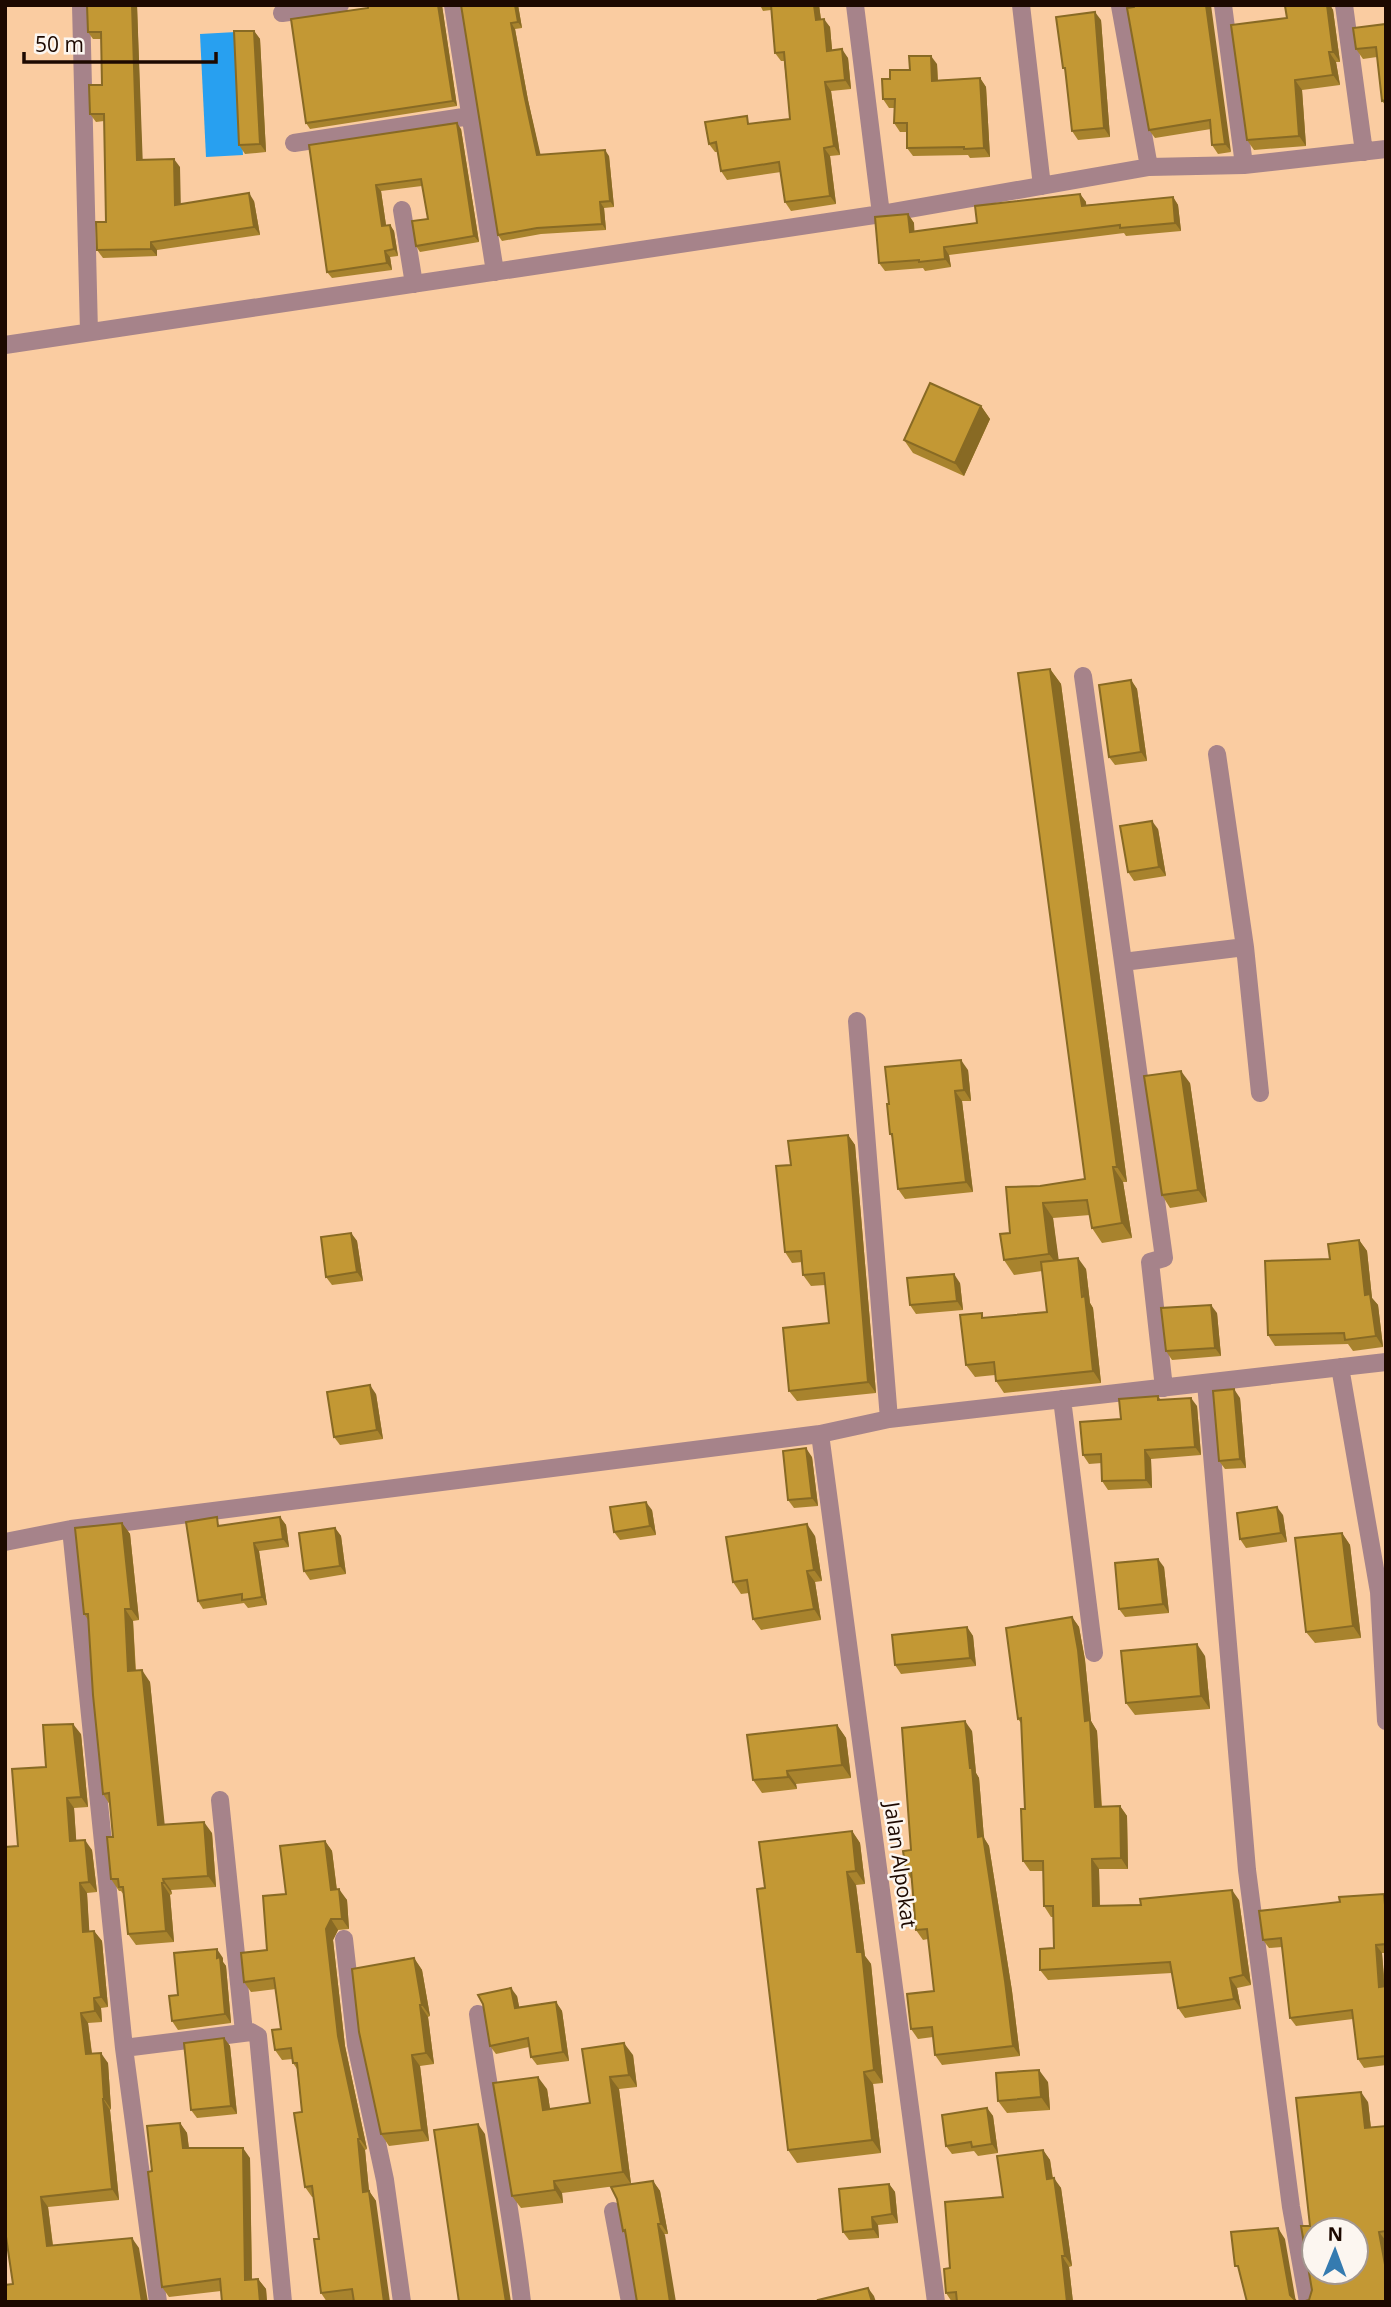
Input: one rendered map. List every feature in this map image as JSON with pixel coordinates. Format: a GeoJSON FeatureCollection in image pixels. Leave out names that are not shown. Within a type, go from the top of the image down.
{"type":"FeatureCollection","features":[{"type":"Feature","properties":{"kind":"street"},"geometry":{"type":"LineString","coordinates":[[81,5],[89,332]]}},
{"type":"Feature","properties":{"kind":"street"},"geometry":{"type":"LineString","coordinates":[[282,13],[340,5]]}},
{"type":"Feature","properties":{"kind":"street"},"geometry":{"type":"LineString","coordinates":[[453,5],[495,272]]}},
{"type":"Feature","properties":{"kind":"street"},"geometry":{"type":"LineString","coordinates":[[855,5],[881,214]]}},
{"type":"Feature","properties":{"kind":"street"},"geometry":{"type":"LineString","coordinates":[[1021,5],[1042,186]]}},
{"type":"Feature","properties":{"kind":"street"},"geometry":{"type":"LineString","coordinates":[[1223,5],[1244,165]]}},
{"type":"Feature","properties":{"kind":"street"},"geometry":{"type":"LineString","coordinates":[[1344,5],[1364,152]]}},
{"type":"Feature","properties":{"kind":"street"},"geometry":{"type":"LineString","coordinates":[[1120,6],[1149,167]]}},
{"type":"Feature","properties":{"kind":"street"},"geometry":{"type":"LineString","coordinates":[[294,144],[470,116]]}},
{"type":"Feature","properties":{"kind":"street"},"geometry":{"type":"LineString","coordinates":[[5,345],[881,214],[1149,167],[1244,165],[1386,149]]}},
{"type":"Feature","properties":{"kind":"street"},"geometry":{"type":"LineString","coordinates":[[402,210],[414,284]]}},
{"type":"Feature","properties":{"kind":"street"},"geometry":{"type":"LineString","coordinates":[[1083,676],[1164,1258],[1150,1262],[1164,1388]]}},
{"type":"Feature","properties":{"kind":"street"},"geometry":{"type":"LineString","coordinates":[[1217,754],[1245,947],[1260,1093]]}},
{"type":"Feature","properties":{"kind":"street"},"geometry":{"type":"LineString","coordinates":[[1123,961],[1245,947]]}},
{"type":"Feature","properties":{"kind":"street"},"geometry":{"type":"LineString","coordinates":[[857,1021],[889,1419]]}},
{"type":"Feature","properties":{"kind":"street"},"geometry":{"type":"LineString","coordinates":[[5,1542],[71,1529],[820,1434],[889,1419],[1386,1362]]}},
{"type":"Feature","properties":{"kind":"street"},"geometry":{"type":"LineString","coordinates":[[1340,1367],[1379,1592],[1386,1721]]}},
{"type":"Feature","properties":{"kind":"street"},"geometry":{"type":"LineString","coordinates":[[1206,1383],[1247,1870],[1292,2207],[1308,2302]]}},
{"type":"Feature","properties":{"kind":"street"},"geometry":{"type":"LineString","coordinates":[[1062,1399],[1094,1653]]}},
{"type":"Feature","properties":{"kind":"street","name":"Jalan Alpokat"},"geometry":{"type":"LineString","coordinates":[[820,1434],[936,2302]]}},
{"type":"Feature","properties":{"kind":"street"},"geometry":{"type":"LineString","coordinates":[[71,1529],[124,2048],[158,2302]]}},
{"type":"Feature","properties":{"kind":"street"},"geometry":{"type":"LineString","coordinates":[[220,1800],[244,2032]]}},
{"type":"Feature","properties":{"kind":"street"},"geometry":{"type":"LineString","coordinates":[[344,1939],[356,2045],[385,2180],[402,2302]]}},
{"type":"Feature","properties":{"kind":"street"},"geometry":{"type":"LineString","coordinates":[[478,2014],[515,2241],[522,2302]]}},
{"type":"Feature","properties":{"kind":"street"},"geometry":{"type":"LineString","coordinates":[[124,2048],[244,2032],[258,2036],[283,2302]]}},
{"type":"Feature","properties":{"kind":"street"},"geometry":{"type":"LineString","coordinates":[[614,2211],[630,2302]]}},
{"type":"Feature","properties":{"kind":"water"},"geometry":{"type":"Polygon","coordinates":[[[236,32],[243,155],[206,157],[200,34],[236,32]]]}},
{"type":"Feature","properties":{"kind":"building"},"geometry":{"type":"Polygon","coordinates":[[[87,5],[132,5],[137,160],[174,159],[175,205],[249,193],[254,227],[151,242],[151,249],[97,250],[96,222],[106,222],[104,114],[90,114],[89,85],[102,85],[101,32],[88,32],[87,5]]]}},
{"type":"Feature","properties":{"kind":"building"},"geometry":{"type":"Polygon","coordinates":[[[368,5],[438,5],[453,101],[306,123],[291,19],[368,8],[368,5]]]}},
{"type":"Feature","properties":{"kind":"building"},"geometry":{"type":"Polygon","coordinates":[[[461,5],[515,5],[518,22],[511,23],[537,155],[605,150],[610,201],[600,202],[602,224],[537,228],[498,235],[461,5]]]}},
{"type":"Feature","properties":{"kind":"building"},"geometry":{"type":"Polygon","coordinates":[[[771,5],[814,5],[816,20],[824,19],[827,51],[842,49],[845,80],[825,82],[834,146],[824,148],[830,196],[785,202],[779,162],[721,171],[716,142],[709,144],[705,122],[747,116],[748,124],[790,119],[784,52],[775,53],[771,5]]]}},
{"type":"Feature","properties":{"kind":"building"},"geometry":{"type":"Polygon","coordinates":[[[1134,5],[1206,5],[1225,144],[1212,145],[1210,120],[1149,130],[1127,8],[1134,5]]]}},
{"type":"Feature","properties":{"kind":"building"},"geometry":{"type":"Polygon","coordinates":[[[1327,5],[1333,75],[1295,80],[1299,136],[1247,140],[1231,25],[1287,18],[1285,6],[1327,5]]]}},
{"type":"Feature","properties":{"kind":"building"},"geometry":{"type":"Polygon","coordinates":[[[1095,12],[1104,128],[1072,131],[1056,17],[1095,12]]]}},
{"type":"Feature","properties":{"kind":"building"},"geometry":{"type":"Polygon","coordinates":[[[1386,24],[1386,100],[1382,101],[1376,47],[1356,49],[1353,28],[1386,24]]]}},
{"type":"Feature","properties":{"kind":"building"},"geometry":{"type":"Polygon","coordinates":[[[234,31],[254,31],[260,144],[239,145],[234,31]]]}},
{"type":"Feature","properties":{"kind":"building"},"geometry":{"type":"Polygon","coordinates":[[[909,56],[931,56],[932,81],[980,78],[984,148],[907,148],[907,123],[894,123],[895,99],[883,99],[882,79],[890,79],[890,70],[910,70],[909,56]]]}},
{"type":"Feature","properties":{"kind":"building"},"geometry":{"type":"Polygon","coordinates":[[[457,123],[474,236],[416,246],[412,221],[428,219],[421,179],[376,185],[382,226],[390,225],[394,249],[385,251],[387,263],[327,272],[309,145],[457,123]]]}},
{"type":"Feature","properties":{"kind":"building"},"geometry":{"type":"Polygon","coordinates":[[[1080,194],[1082,206],[1173,197],[1175,223],[1120,228],[1120,225],[944,247],[945,259],[879,263],[875,217],[908,214],[910,232],[977,223],[975,206],[1080,194]]]}},
{"type":"Feature","properties":{"kind":"building"},"geometry":{"type":"Polygon","coordinates":[[[930,383],[981,406],[955,463],[904,440],[930,383]]]}},
{"type":"Feature","properties":{"kind":"building"},"geometry":{"type":"Polygon","coordinates":[[[1050,669],[1117,1167],[1113,1167],[1122,1223],[1092,1228],[1087,1200],[1043,1203],[1049,1254],[1004,1260],[1000,1234],[1010,1233],[1006,1187],[1040,1186],[1085,1179],[1018,673],[1050,669]]]}},
{"type":"Feature","properties":{"kind":"building"},"geometry":{"type":"Polygon","coordinates":[[[1131,680],[1141,752],[1109,757],[1099,685],[1131,680]]]}},
{"type":"Feature","properties":{"kind":"building"},"geometry":{"type":"Polygon","coordinates":[[[1152,821],[1159,867],[1128,872],[1120,826],[1152,821]]]}},
{"type":"Feature","properties":{"kind":"building"},"geometry":{"type":"Polygon","coordinates":[[[961,1060],[964,1090],[955,1091],[966,1182],[898,1189],[890,1134],[885,1067],[961,1060]]]}},
{"type":"Feature","properties":{"kind":"building"},"geometry":{"type":"Polygon","coordinates":[[[1181,1071],[1198,1190],[1162,1195],[1144,1076],[1181,1071]]]}},
{"type":"Feature","properties":{"kind":"building"},"geometry":{"type":"Polygon","coordinates":[[[848,1135],[868,1382],[789,1391],[783,1328],[829,1323],[824,1273],[803,1275],[801,1251],[785,1252],[776,1166],[791,1165],[788,1141],[848,1135]]]}},
{"type":"Feature","properties":{"kind":"building"},"geometry":{"type":"Polygon","coordinates":[[[351,1233],[357,1272],[326,1277],[321,1237],[351,1233]]]}},
{"type":"Feature","properties":{"kind":"building"},"geometry":{"type":"Polygon","coordinates":[[[1359,1240],[1365,1295],[1370,1294],[1376,1336],[1345,1340],[1344,1333],[1268,1335],[1265,1261],[1330,1259],[1328,1244],[1359,1240]]]}},
{"type":"Feature","properties":{"kind":"building"},"geometry":{"type":"Polygon","coordinates":[[[1078,1258],[1093,1371],[996,1381],[994,1362],[966,1365],[960,1315],[982,1313],[982,1318],[1047,1312],[1041,1262],[1078,1258]]]}},
{"type":"Feature","properties":{"kind":"building"},"geometry":{"type":"Polygon","coordinates":[[[954,1274],[957,1301],[910,1305],[907,1278],[954,1274]]]}},
{"type":"Feature","properties":{"kind":"building"},"geometry":{"type":"Polygon","coordinates":[[[1211,1305],[1215,1348],[1166,1351],[1161,1308],[1211,1305]]]}},
{"type":"Feature","properties":{"kind":"building"},"geometry":{"type":"Polygon","coordinates":[[[370,1385],[377,1430],[334,1437],[327,1392],[370,1385]]]}},
{"type":"Feature","properties":{"kind":"building"},"geometry":{"type":"Polygon","coordinates":[[[1234,1389],[1240,1459],[1219,1461],[1213,1391],[1234,1389]]]}},
{"type":"Feature","properties":{"kind":"building"},"geometry":{"type":"Polygon","coordinates":[[[1158,1396],[1158,1400],[1191,1398],[1195,1447],[1145,1450],[1146,1480],[1102,1481],[1101,1454],[1083,1455],[1080,1422],[1121,1419],[1119,1399],[1158,1396]]]}},
{"type":"Feature","properties":{"kind":"building"},"geometry":{"type":"Polygon","coordinates":[[[806,1448],[812,1498],[788,1500],[783,1451],[806,1448]]]}},
{"type":"Feature","properties":{"kind":"building"},"geometry":{"type":"Polygon","coordinates":[[[646,1502],[650,1526],[614,1532],[610,1507],[646,1502]]]}},
{"type":"Feature","properties":{"kind":"building"},"geometry":{"type":"Polygon","coordinates":[[[1277,1507],[1281,1533],[1240,1539],[1237,1513],[1277,1507]]]}},
{"type":"Feature","properties":{"kind":"building"},"geometry":{"type":"Polygon","coordinates":[[[217,1517],[218,1526],[280,1517],[283,1539],[254,1543],[262,1597],[242,1600],[242,1594],[198,1601],[186,1522],[217,1517]]]}},
{"type":"Feature","properties":{"kind":"building"},"geometry":{"type":"Polygon","coordinates":[[[122,1523],[131,1609],[125,1609],[128,1671],[142,1670],[158,1825],[204,1822],[208,1876],[163,1879],[166,1931],[128,1934],[123,1887],[119,1887],[118,1879],[111,1879],[107,1837],[113,1837],[109,1793],[103,1794],[88,1614],[84,1614],[75,1528],[122,1523]]]}},
{"type":"Feature","properties":{"kind":"building"},"geometry":{"type":"Polygon","coordinates":[[[807,1524],[814,1570],[807,1571],[814,1609],[753,1619],[747,1580],[733,1582],[726,1537],[807,1524]]]}},
{"type":"Feature","properties":{"kind":"building"},"geometry":{"type":"Polygon","coordinates":[[[335,1528],[340,1566],[304,1571],[299,1533],[335,1528]]]}},
{"type":"Feature","properties":{"kind":"building"},"geometry":{"type":"Polygon","coordinates":[[[1342,1533],[1353,1626],[1306,1632],[1295,1538],[1342,1533]]]}},
{"type":"Feature","properties":{"kind":"building"},"geometry":{"type":"Polygon","coordinates":[[[1158,1559],[1163,1604],[1119,1609],[1115,1563],[1158,1559]]]}},
{"type":"Feature","properties":{"kind":"building"},"geometry":{"type":"Polygon","coordinates":[[[1072,1617],[1085,1721],[1090,1720],[1095,1807],[1120,1806],[1121,1858],[1092,1859],[1093,1906],[1141,1905],[1140,1899],[1232,1890],[1243,1975],[1230,1978],[1234,1999],[1178,2008],[1170,1962],[1040,1970],[1040,1949],[1054,1948],[1053,1906],[1044,1906],[1043,1861],[1023,1861],[1021,1809],[1025,1809],[1021,1718],[1018,1719],[1006,1628],[1072,1617]]]}},
{"type":"Feature","properties":{"kind":"building"},"geometry":{"type":"Polygon","coordinates":[[[967,1627],[970,1658],[895,1665],[892,1635],[967,1627]]]}},
{"type":"Feature","properties":{"kind":"building"},"geometry":{"type":"Polygon","coordinates":[[[1197,1644],[1201,1696],[1126,1703],[1121,1651],[1197,1644]]]}},
{"type":"Feature","properties":{"kind":"building"},"geometry":{"type":"Polygon","coordinates":[[[965,1721],[978,1837],[983,1836],[1013,2046],[935,2055],[932,2027],[911,2029],[907,1994],[934,1991],[927,1929],[916,1930],[911,1870],[906,1871],[903,1851],[911,1850],[902,1728],[965,1721]]]}},
{"type":"Feature","properties":{"kind":"building"},"geometry":{"type":"Polygon","coordinates":[[[73,1724],[81,1797],[67,1798],[70,1841],[85,1840],[89,1882],[80,1883],[83,1932],[94,1931],[101,1997],[94,1998],[95,2011],[81,2013],[86,2054],[101,2053],[112,2189],[41,2197],[47,2246],[132,2238],[142,2302],[5,2302],[5,2285],[13,2284],[5,2230],[5,1847],[18,1846],[12,1769],[46,1767],[43,1725],[73,1724]]]}},
{"type":"Feature","properties":{"kind":"building"},"geometry":{"type":"Polygon","coordinates":[[[837,1725],[842,1765],[787,1771],[788,1777],[753,1780],[747,1735],[837,1725]]]}},
{"type":"Feature","properties":{"kind":"building"},"geometry":{"type":"Polygon","coordinates":[[[852,1831],[856,1871],[847,1872],[857,1952],[862,1952],[874,2070],[864,2072],[872,2140],[788,2150],[757,1889],[765,1888],[759,1842],[852,1831]]]}},
{"type":"Feature","properties":{"kind":"building"},"geometry":{"type":"Polygon","coordinates":[[[325,1841],[331,1890],[339,1889],[342,1919],[331,1919],[326,1929],[338,2036],[360,2139],[363,2192],[369,2191],[384,2302],[354,2302],[352,2289],[321,2293],[314,2239],[319,2239],[312,2186],[305,2187],[294,2113],[302,2112],[297,2063],[293,2063],[291,2048],[275,2050],[272,2030],[281,2029],[274,1978],[244,1982],[241,1953],[267,1950],[263,1896],[286,1894],[280,1846],[325,1841]]]}},
{"type":"Feature","properties":{"kind":"building"},"geometry":{"type":"Polygon","coordinates":[[[1384,1894],[1386,1944],[1376,1945],[1379,1987],[1386,1986],[1386,2056],[1358,2059],[1352,2010],[1290,2018],[1281,1938],[1263,1940],[1259,1911],[1340,1902],[1339,1897],[1384,1894]]]}},
{"type":"Feature","properties":{"kind":"building"},"geometry":{"type":"Polygon","coordinates":[[[217,1949],[225,2014],[172,2021],[169,1996],[178,1995],[174,1953],[217,1949]]]}},
{"type":"Feature","properties":{"kind":"building"},"geometry":{"type":"Polygon","coordinates":[[[414,1958],[426,2053],[412,2055],[422,2130],[381,2134],[359,2032],[352,1969],[414,1958]]]}},
{"type":"Feature","properties":{"kind":"building"},"geometry":{"type":"Polygon","coordinates":[[[511,1988],[515,2008],[556,2002],[563,2052],[531,2057],[528,2038],[490,2046],[483,2004],[478,1995],[511,1988]]]}},
{"type":"Feature","properties":{"kind":"building"},"geometry":{"type":"Polygon","coordinates":[[[224,2038],[231,2106],[191,2110],[184,2043],[224,2038]]]}},
{"type":"Feature","properties":{"kind":"building"},"geometry":{"type":"Polygon","coordinates":[[[624,2043],[629,2075],[610,2077],[623,2172],[554,2181],[555,2190],[512,2196],[493,2083],[538,2077],[543,2110],[590,2103],[582,2049],[624,2043]]]}},
{"type":"Feature","properties":{"kind":"building"},"geometry":{"type":"Polygon","coordinates":[[[1039,2070],[1041,2097],[998,2101],[996,2073],[1039,2070]]]}},
{"type":"Feature","properties":{"kind":"building"},"geometry":{"type":"Polygon","coordinates":[[[1361,2092],[1365,2128],[1386,2126],[1386,2231],[1379,2232],[1386,2270],[1386,2302],[1302,2302],[1309,2300],[1311,2286],[1370,2286],[1370,2216],[1309,2216],[1296,2098],[1361,2092]]]}},
{"type":"Feature","properties":{"kind":"building"},"geometry":{"type":"Polygon","coordinates":[[[987,2108],[992,2144],[972,2147],[971,2142],[946,2146],[942,2115],[987,2108]]]}},
{"type":"Feature","properties":{"kind":"building"},"geometry":{"type":"Polygon","coordinates":[[[180,2123],[183,2148],[243,2148],[245,2280],[258,2279],[260,2302],[222,2302],[220,2279],[162,2287],[148,2172],[152,2171],[147,2126],[180,2123]]]}},
{"type":"Feature","properties":{"kind":"building"},"geometry":{"type":"Polygon","coordinates":[[[478,2124],[506,2302],[459,2302],[434,2130],[478,2124]]]}},
{"type":"Feature","properties":{"kind":"building"},"geometry":{"type":"Polygon","coordinates":[[[1043,2150],[1047,2179],[1054,2178],[1065,2256],[1062,2256],[1067,2302],[957,2302],[956,2292],[946,2293],[944,2269],[950,2268],[945,2202],[1003,2197],[997,2156],[1043,2150]]]}},
{"type":"Feature","properties":{"kind":"building"},"geometry":{"type":"Polygon","coordinates":[[[653,2181],[670,2302],[637,2302],[625,2230],[623,2231],[617,2199],[611,2187],[653,2181]]]}},
{"type":"Feature","properties":{"kind":"building"},"geometry":{"type":"Polygon","coordinates":[[[889,2184],[892,2214],[872,2217],[873,2229],[843,2232],[839,2189],[889,2184]]]}},
{"type":"Feature","properties":{"kind":"building"},"geometry":{"type":"Polygon","coordinates":[[[1278,2228],[1290,2295],[1297,2302],[1247,2302],[1238,2266],[1235,2266],[1231,2232],[1278,2228]]]}},
{"type":"Feature","properties":{"kind":"building"},"geometry":{"type":"Polygon","coordinates":[[[868,2288],[872,2302],[818,2300],[868,2288]]]}}]}
